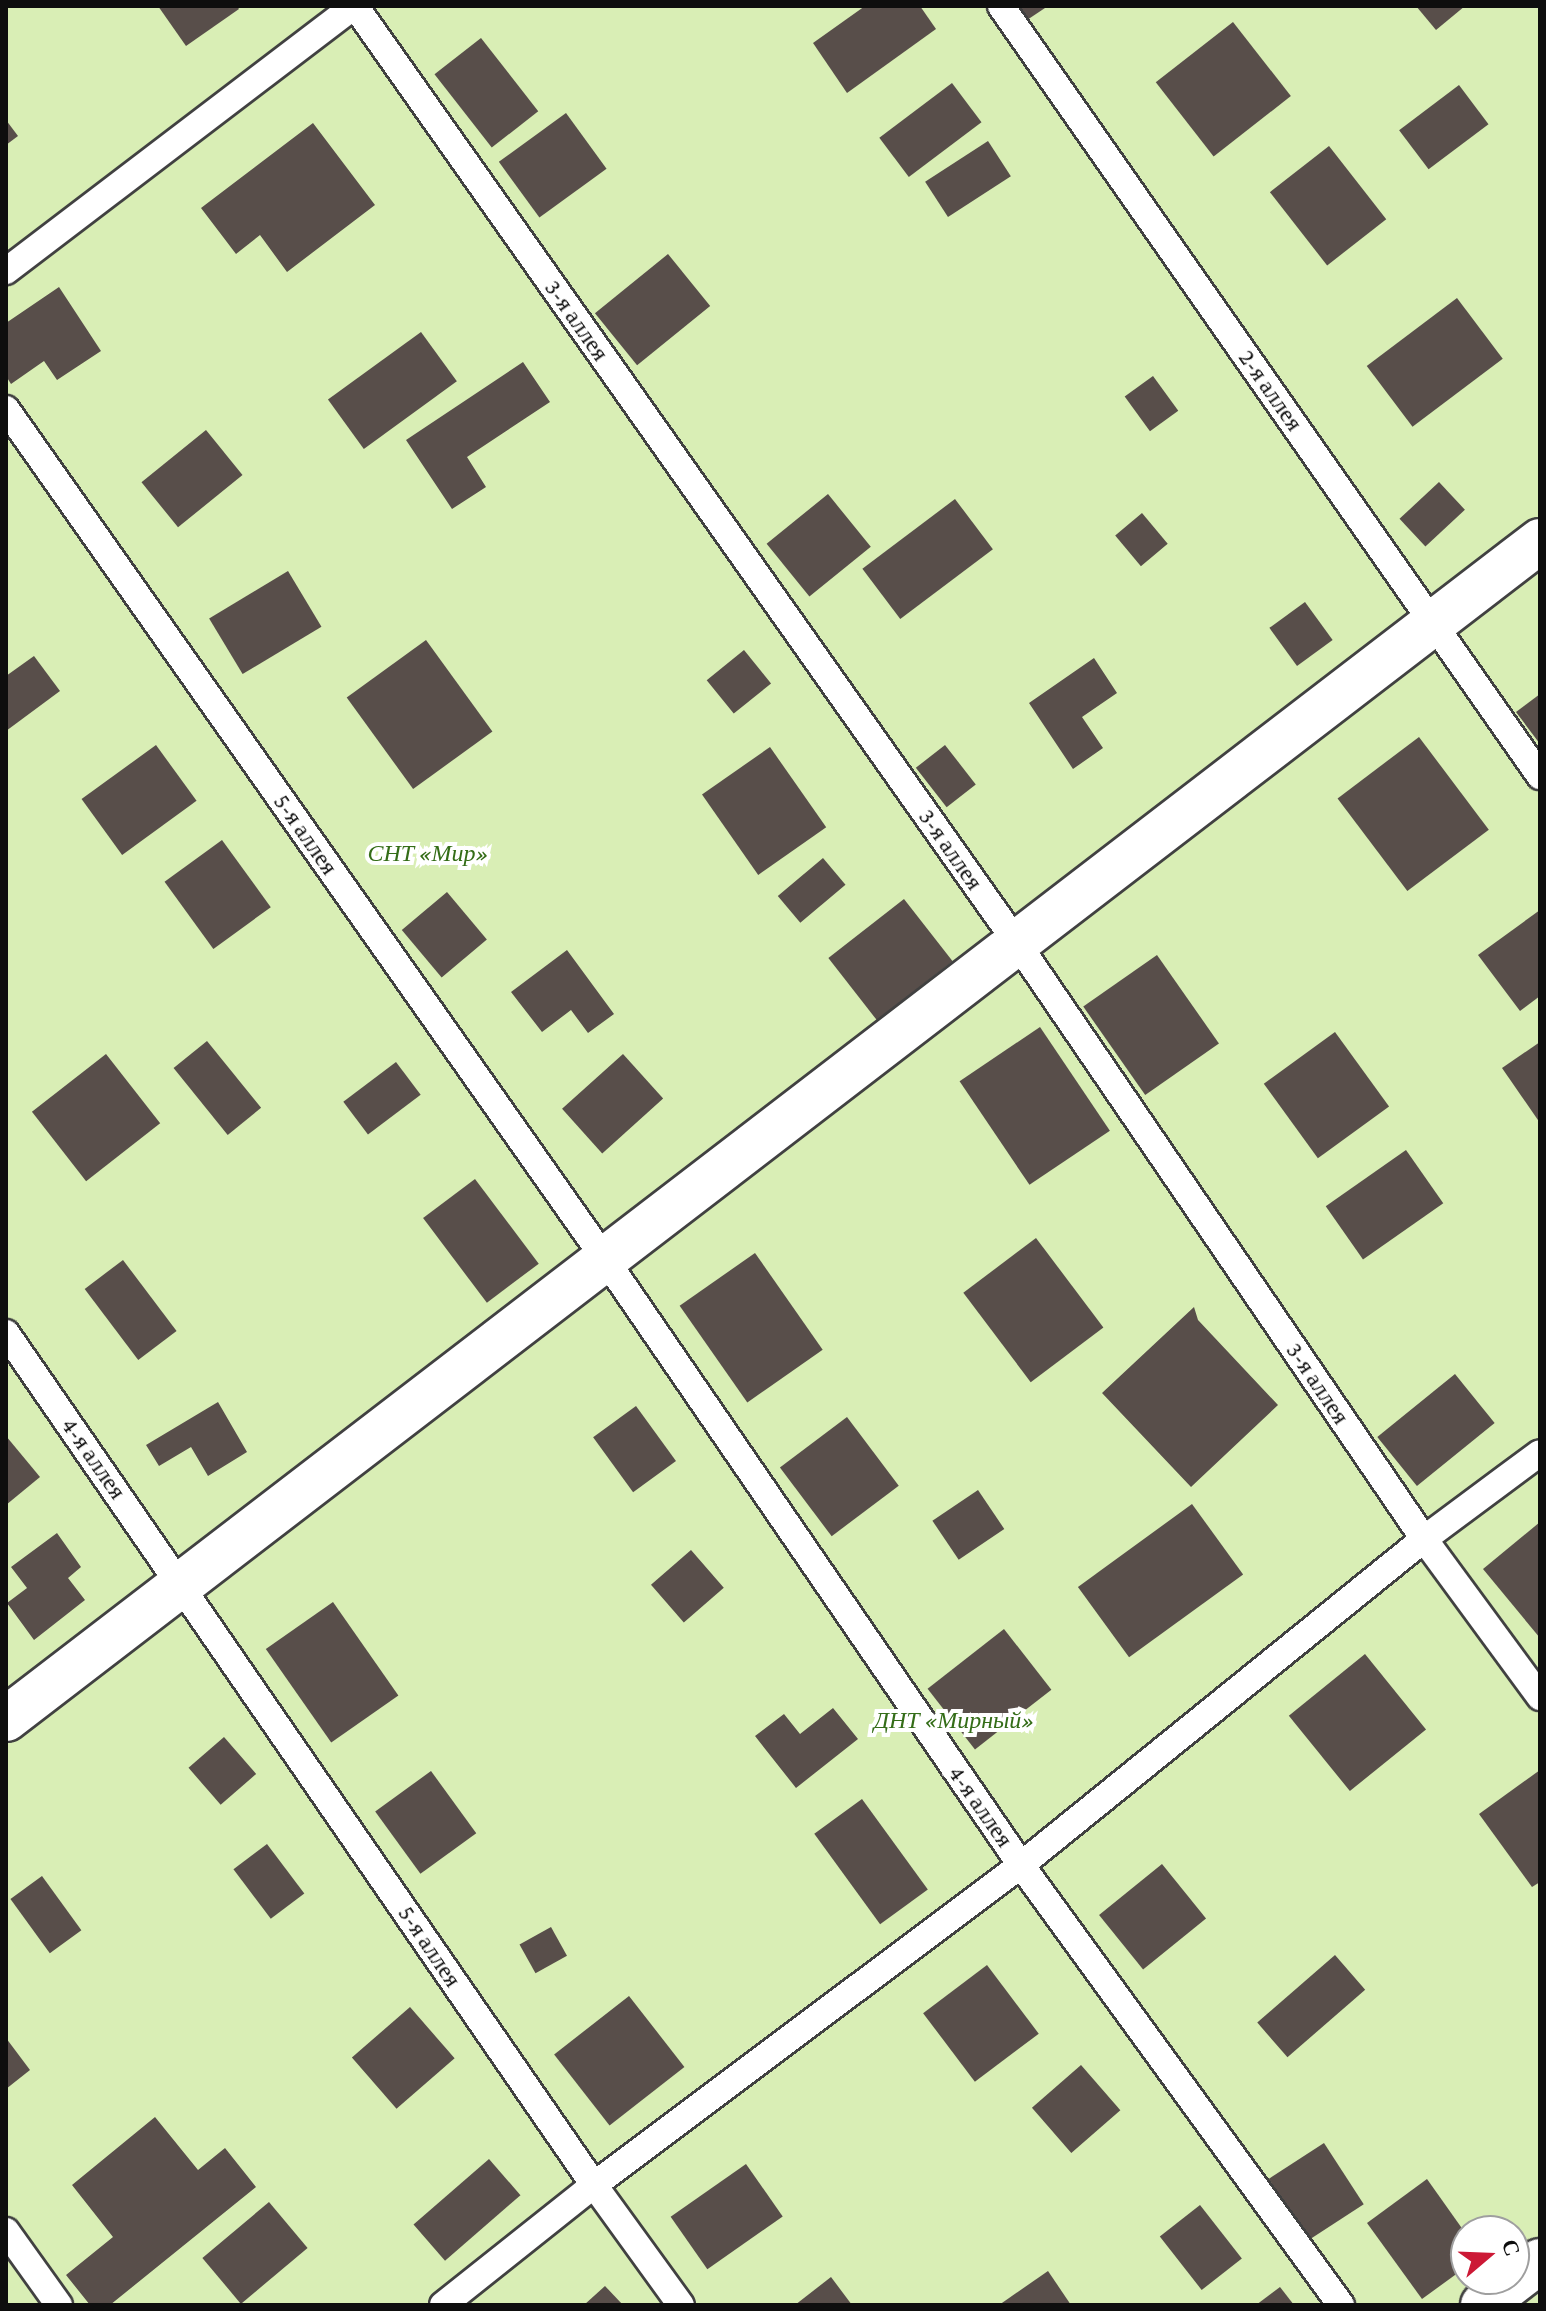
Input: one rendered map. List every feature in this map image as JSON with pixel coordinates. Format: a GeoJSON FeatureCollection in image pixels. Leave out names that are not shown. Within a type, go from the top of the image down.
{"type":"FeatureCollection","features":[{"type":"Feature","properties":{"kind":"street"},"geometry":{"type":"LineString","coordinates":[[6,1719],[1540,541]]}},
{"type":"Feature","properties":{"kind":"street"},"geometry":{"type":"LineString","coordinates":[[1483,2305],[1540,2261]]}},
{"type":"Feature","properties":{"kind":"lane"},"geometry":{"type":"LineString","coordinates":[[6,271],[354,6]]}},
{"type":"Feature","properties":{"kind":"lane","name":"3-я аллея"},"geometry":{"type":"LineString","coordinates":[[354,6],[1017,943],[1424,1539],[1540,1697]]}},
{"type":"Feature","properties":{"kind":"lane","name":"2-я аллея"},"geometry":{"type":"LineString","coordinates":[[1001,6],[1540,776]]}},
{"type":"Feature","properties":{"kind":"lane","name":"5-я аллея"},"geometry":{"type":"LineString","coordinates":[[6,409],[605,1259]]}},
{"type":"Feature","properties":{"kind":"lane","name":"4-я аллея"},"geometry":{"type":"LineString","coordinates":[[605,1259],[1021,1865],[1341,2305]]}},
{"type":"Feature","properties":{"kind":"lane","name":"4-я аллея"},"geometry":{"type":"LineString","coordinates":[[6,1333],[182,1584]]}},
{"type":"Feature","properties":{"kind":"lane"},"geometry":{"type":"LineString","coordinates":[[443,2305],[594,2185],[1021,1865],[1424,1539],[1540,1453]]}},
{"type":"Feature","properties":{"kind":"lane","name":"5-я аллея"},"geometry":{"type":"LineString","coordinates":[[182,1584],[594,2185],[681,2305]]}},
{"type":"Feature","properties":{"kind":"lane"},"geometry":{"type":"LineString","coordinates":[[6,2231],[59,2305]]}},
{"type":"Feature","properties":{"kind":"green space","name":"ДНТ «Мирный»"},"geometry":{"type":"Polygon","coordinates":[[[6,6],[1540,6],[1540,2305],[6,2305],[6,6]]]}},
{"type":"Feature","properties":{"kind":"building"},"geometry":{"type":"Polygon","coordinates":[[[158,6],[237,6],[239,9],[186,46],[158,6]]]}},
{"type":"Feature","properties":{"kind":"building"},"geometry":{"type":"Polygon","coordinates":[[[865,6],[920,6],[936,29],[847,93],[813,43],[865,6]]]}},
{"type":"Feature","properties":{"kind":"building"},"geometry":{"type":"Polygon","coordinates":[[[1018,6],[1048,6],[1027,20],[1018,6]]]}},
{"type":"Feature","properties":{"kind":"building"},"geometry":{"type":"Polygon","coordinates":[[[1416,6],[1465,6],[1436,30],[1416,6]]]}},
{"type":"Feature","properties":{"kind":"building"},"geometry":{"type":"Polygon","coordinates":[[[1233,22],[1291,96],[1214,156],[1156,82],[1233,22]]]}},
{"type":"Feature","properties":{"kind":"building"},"geometry":{"type":"Polygon","coordinates":[[[481,38],[538,111],[492,148],[435,74],[481,38]]]}},
{"type":"Feature","properties":{"kind":"building"},"geometry":{"type":"Polygon","coordinates":[[[952,83],[981,122],[909,177],[879,138],[952,83]]]}},
{"type":"Feature","properties":{"kind":"building"},"geometry":{"type":"Polygon","coordinates":[[[1459,85],[1488,124],[1429,169],[1399,130],[1459,85]]]}},
{"type":"Feature","properties":{"kind":"building"},"geometry":{"type":"Polygon","coordinates":[[[566,113],[607,169],[539,218],[499,162],[566,113]]]}},
{"type":"Feature","properties":{"kind":"building"},"geometry":{"type":"Polygon","coordinates":[[[6,120],[18,136],[6,145],[6,120]]]}},
{"type":"Feature","properties":{"kind":"building"},"geometry":{"type":"Polygon","coordinates":[[[313,123],[375,205],[287,272],[260,235],[236,254],[201,208],[313,123]]]}},
{"type":"Feature","properties":{"kind":"building"},"geometry":{"type":"Polygon","coordinates":[[[988,141],[1011,176],[948,217],[925,182],[988,141]]]}},
{"type":"Feature","properties":{"kind":"building"},"geometry":{"type":"Polygon","coordinates":[[[1329,146],[1386,219],[1327,265],[1270,192],[1329,146]]]}},
{"type":"Feature","properties":{"kind":"building"},"geometry":{"type":"Polygon","coordinates":[[[668,254],[710,306],[637,365],[595,313],[668,254]]]}},
{"type":"Feature","properties":{"kind":"building"},"geometry":{"type":"Polygon","coordinates":[[[59,287],[101,351],[57,380],[44,361],[11,384],[6,376],[6,323],[59,287]]]}},
{"type":"Feature","properties":{"kind":"building"},"geometry":{"type":"Polygon","coordinates":[[[1457,298],[1503,359],[1412,427],[1367,366],[1457,298]]]}},
{"type":"Feature","properties":{"kind":"building"},"geometry":{"type":"Polygon","coordinates":[[[421,332],[457,381],[364,449],[328,400],[421,332]]]}},
{"type":"Feature","properties":{"kind":"building"},"geometry":{"type":"Polygon","coordinates":[[[523,362],[550,402],[467,457],[486,487],[452,509],[406,440],[523,362]]]}},
{"type":"Feature","properties":{"kind":"building"},"geometry":{"type":"Polygon","coordinates":[[[1153,376],[1178,411],[1150,431],[1125,397],[1153,376]]]}},
{"type":"Feature","properties":{"kind":"building"},"geometry":{"type":"Polygon","coordinates":[[[206,430],[243,475],[178,527],[141,482],[206,430]]]}},
{"type":"Feature","properties":{"kind":"building"},"geometry":{"type":"Polygon","coordinates":[[[1439,482],[1465,510],[1425,547],[1400,519],[1439,482]]]}},
{"type":"Feature","properties":{"kind":"building"},"geometry":{"type":"Polygon","coordinates":[[[828,494],[871,547],[809,597],[767,544],[828,494]]]}},
{"type":"Feature","properties":{"kind":"building"},"geometry":{"type":"Polygon","coordinates":[[[955,499],[993,549],[900,619],[862,569],[955,499]]]}},
{"type":"Feature","properties":{"kind":"building"},"geometry":{"type":"Polygon","coordinates":[[[1142,513],[1168,544],[1141,566],[1115,535],[1142,513]]]}},
{"type":"Feature","properties":{"kind":"building"},"geometry":{"type":"Polygon","coordinates":[[[288,571],[321,627],[243,674],[209,618],[288,571]]]}},
{"type":"Feature","properties":{"kind":"building"},"geometry":{"type":"Polygon","coordinates":[[[1305,602],[1333,640],[1297,666],[1269,628],[1305,602]]]}},
{"type":"Feature","properties":{"kind":"building"},"geometry":{"type":"Polygon","coordinates":[[[426,640],[492,731],[413,789],[347,698],[426,640]]]}},
{"type":"Feature","properties":{"kind":"building"},"geometry":{"type":"Polygon","coordinates":[[[744,650],[771,683],[734,714],[707,680],[744,650]]]}},
{"type":"Feature","properties":{"kind":"building"},"geometry":{"type":"Polygon","coordinates":[[[34,656],[60,691],[6,731],[6,676],[34,656]]]}},
{"type":"Feature","properties":{"kind":"building"},"geometry":{"type":"Polygon","coordinates":[[[1094,658],[1117,693],[1082,717],[1103,748],[1073,769],[1029,703],[1094,658]]]}},
{"type":"Feature","properties":{"kind":"building"},"geometry":{"type":"Polygon","coordinates":[[[1540,694],[1540,744],[1516,712],[1540,694]]]}},
{"type":"Feature","properties":{"kind":"building"},"geometry":{"type":"Polygon","coordinates":[[[1419,737],[1489,830],[1407,891],[1338,798],[1419,737]]]}},
{"type":"Feature","properties":{"kind":"building"},"geometry":{"type":"Polygon","coordinates":[[[156,745],[197,801],[122,855],[82,799],[156,745]]]}},
{"type":"Feature","properties":{"kind":"building"},"geometry":{"type":"Polygon","coordinates":[[[945,745],[976,784],[947,807],[916,768],[945,745]]]}},
{"type":"Feature","properties":{"kind":"building"},"geometry":{"type":"Polygon","coordinates":[[[770,747],[826,827],[758,875],[702,795],[770,747]]]}},
{"type":"Feature","properties":{"kind":"building"},"geometry":{"type":"Polygon","coordinates":[[[222,840],[271,907],[213,949],[165,882],[222,840]]]}},
{"type":"Feature","properties":{"kind":"building"},"geometry":{"type":"Polygon","coordinates":[[[823,858],[845,885],[800,923],[778,896],[823,858]]]}},
{"type":"Feature","properties":{"kind":"building"},"geometry":{"type":"Polygon","coordinates":[[[447,892],[487,939],[442,977],[402,930],[447,892]]]}},
{"type":"Feature","properties":{"kind":"building"},"geometry":{"type":"Polygon","coordinates":[[[904,899],[953,961],[877,1020],[828,958],[904,899]]]}},
{"type":"Feature","properties":{"kind":"building"},"geometry":{"type":"Polygon","coordinates":[[[1540,910],[1540,996],[1520,1011],[1478,955],[1540,910]]]}},
{"type":"Feature","properties":{"kind":"building"},"geometry":{"type":"Polygon","coordinates":[[[567,950],[614,1014],[588,1033],[571,1010],[542,1032],[511,992],[567,950]]]}},
{"type":"Feature","properties":{"kind":"building"},"geometry":{"type":"Polygon","coordinates":[[[1157,955],[1219,1043],[1145,1095],[1083,1007],[1157,955]]]}},
{"type":"Feature","properties":{"kind":"building"},"geometry":{"type":"Polygon","coordinates":[[[1040,1027],[1110,1131],[1029,1185],[960,1081],[1040,1027]]]}},
{"type":"Feature","properties":{"kind":"building"},"geometry":{"type":"Polygon","coordinates":[[[1335,1032],[1389,1106],[1318,1158],[1264,1084],[1335,1032]]]}},
{"type":"Feature","properties":{"kind":"building"},"geometry":{"type":"Polygon","coordinates":[[[207,1041],[261,1108],[228,1135],[174,1068],[207,1041]]]}},
{"type":"Feature","properties":{"kind":"building"},"geometry":{"type":"Polygon","coordinates":[[[1540,1042],[1540,1123],[1502,1068],[1540,1042]]]}},
{"type":"Feature","properties":{"kind":"building"},"geometry":{"type":"Polygon","coordinates":[[[106,1054],[160,1123],[86,1181],[32,1112],[106,1054]]]}},
{"type":"Feature","properties":{"kind":"building"},"geometry":{"type":"Polygon","coordinates":[[[623,1054],[663,1099],[602,1153],[562,1109],[623,1054]]]}},
{"type":"Feature","properties":{"kind":"building"},"geometry":{"type":"Polygon","coordinates":[[[396,1062],[421,1095],[368,1134],[343,1102],[396,1062]]]}},
{"type":"Feature","properties":{"kind":"building"},"geometry":{"type":"Polygon","coordinates":[[[1406,1150],[1443,1203],[1363,1259],[1326,1206],[1406,1150]]]}},
{"type":"Feature","properties":{"kind":"building"},"geometry":{"type":"Polygon","coordinates":[[[475,1179],[539,1264],[487,1303],[423,1218],[475,1179]]]}},
{"type":"Feature","properties":{"kind":"building"},"geometry":{"type":"Polygon","coordinates":[[[1036,1238],[1103,1327],[1031,1382],[963,1293],[1036,1238]]]}},
{"type":"Feature","properties":{"kind":"building"},"geometry":{"type":"Polygon","coordinates":[[[755,1253],[823,1350],[747,1402],[680,1306],[755,1253]]]}},
{"type":"Feature","properties":{"kind":"building"},"geometry":{"type":"Polygon","coordinates":[[[123,1260],[177,1331],[138,1360],[85,1289],[123,1260]]]}},
{"type":"Feature","properties":{"kind":"building"},"geometry":{"type":"Polygon","coordinates":[[[1194,1307],[1198,1320],[1278,1405],[1191,1487],[1102,1393],[1194,1307]]]}},
{"type":"Feature","properties":{"kind":"building"},"geometry":{"type":"Polygon","coordinates":[[[1455,1374],[1495,1423],[1417,1486],[1377,1437],[1455,1374]]]}},
{"type":"Feature","properties":{"kind":"building"},"geometry":{"type":"Polygon","coordinates":[[[218,1402],[247,1452],[208,1476],[191,1447],[159,1466],[146,1445],[218,1402]]]}},
{"type":"Feature","properties":{"kind":"building"},"geometry":{"type":"Polygon","coordinates":[[[636,1406],[676,1461],[633,1492],[593,1437],[636,1406]]]}},
{"type":"Feature","properties":{"kind":"building"},"geometry":{"type":"Polygon","coordinates":[[[847,1417],[899,1486],[832,1536],[780,1468],[847,1417]]]}},
{"type":"Feature","properties":{"kind":"building"},"geometry":{"type":"Polygon","coordinates":[[[6,1436],[40,1477],[6,1505],[6,1436]]]}},
{"type":"Feature","properties":{"kind":"building"},"geometry":{"type":"Polygon","coordinates":[[[978,1490],[1004,1529],[959,1560],[932,1521],[978,1490]]]}},
{"type":"Feature","properties":{"kind":"building"},"geometry":{"type":"Polygon","coordinates":[[[1192,1504],[1243,1574],[1129,1657],[1078,1587],[1192,1504]]]}},
{"type":"Feature","properties":{"kind":"building"},"geometry":{"type":"Polygon","coordinates":[[[1540,1522],[1540,1638],[1483,1569],[1540,1522]]]}},
{"type":"Feature","properties":{"kind":"building"},"geometry":{"type":"Polygon","coordinates":[[[57,1533],[81,1567],[68,1578],[85,1600],[34,1640],[7,1603],[27,1588],[11,1567],[57,1533]]]}},
{"type":"Feature","properties":{"kind":"building"},"geometry":{"type":"Polygon","coordinates":[[[691,1550],[724,1588],[684,1623],[651,1585],[691,1550]]]}},
{"type":"Feature","properties":{"kind":"building"},"geometry":{"type":"Polygon","coordinates":[[[333,1602],[398,1695],[331,1742],[266,1649],[333,1602]]]}},
{"type":"Feature","properties":{"kind":"building"},"geometry":{"type":"Polygon","coordinates":[[[1004,1629],[1051,1690],[975,1749],[928,1689],[1004,1629]]]}},
{"type":"Feature","properties":{"kind":"building"},"geometry":{"type":"Polygon","coordinates":[[[1365,1654],[1426,1729],[1350,1791],[1289,1716],[1365,1654]]]}},
{"type":"Feature","properties":{"kind":"building"},"geometry":{"type":"Polygon","coordinates":[[[833,1708],[858,1739],[796,1788],[755,1736],[784,1714],[800,1734],[833,1708]]]}},
{"type":"Feature","properties":{"kind":"building"},"geometry":{"type":"Polygon","coordinates":[[[224,1737],[256,1774],[221,1805],[189,1768],[224,1737]]]}},
{"type":"Feature","properties":{"kind":"building"},"geometry":{"type":"Polygon","coordinates":[[[1540,1770],[1540,1882],[1532,1887],[1479,1814],[1540,1770]]]}},
{"type":"Feature","properties":{"kind":"building"},"geometry":{"type":"Polygon","coordinates":[[[431,1771],[476,1833],[420,1874],[375,1812],[431,1771]]]}},
{"type":"Feature","properties":{"kind":"building"},"geometry":{"type":"Polygon","coordinates":[[[862,1799],[928,1890],[880,1924],[814,1834],[862,1799]]]}},
{"type":"Feature","properties":{"kind":"building"},"geometry":{"type":"Polygon","coordinates":[[[267,1844],[304,1894],[271,1919],[233,1869],[267,1844]]]}},
{"type":"Feature","properties":{"kind":"building"},"geometry":{"type":"Polygon","coordinates":[[[1162,1864],[1206,1918],[1143,1969],[1099,1915],[1162,1864]]]}},
{"type":"Feature","properties":{"kind":"building"},"geometry":{"type":"Polygon","coordinates":[[[42,1876],[81,1930],[50,1953],[10,1899],[42,1876]]]}},
{"type":"Feature","properties":{"kind":"building"},"geometry":{"type":"Polygon","coordinates":[[[551,1927],[567,1956],[536,1973],[520,1944],[551,1927]]]}},
{"type":"Feature","properties":{"kind":"building"},"geometry":{"type":"Polygon","coordinates":[[[1335,1955],[1365,1990],[1287,2057],[1257,2023],[1335,1955]]]}},
{"type":"Feature","properties":{"kind":"building"},"geometry":{"type":"Polygon","coordinates":[[[987,1965],[1039,2034],[975,2082],[923,2013],[987,1965]]]}},
{"type":"Feature","properties":{"kind":"building"},"geometry":{"type":"Polygon","coordinates":[[[629,1996],[684,2067],[610,2125],[554,2054],[629,1996]]]}},
{"type":"Feature","properties":{"kind":"building"},"geometry":{"type":"Polygon","coordinates":[[[410,2007],[455,2058],[396,2109],[352,2058],[410,2007]]]}},
{"type":"Feature","properties":{"kind":"building"},"geometry":{"type":"Polygon","coordinates":[[[6,2038],[30,2070],[6,2089],[6,2038]]]}},
{"type":"Feature","properties":{"kind":"building"},"geometry":{"type":"Polygon","coordinates":[[[1081,2065],[1120,2110],[1071,2153],[1032,2108],[1081,2065]]]}},
{"type":"Feature","properties":{"kind":"building"},"geometry":{"type":"Polygon","coordinates":[[[155,2117],[198,2170],[225,2148],[256,2187],[110,2305],[90,2305],[66,2275],[113,2237],[72,2185],[155,2117]]]}},
{"type":"Feature","properties":{"kind":"building"},"geometry":{"type":"Polygon","coordinates":[[[1324,2143],[1364,2204],[1308,2240],[1269,2179],[1324,2143]]]}},
{"type":"Feature","properties":{"kind":"building"},"geometry":{"type":"Polygon","coordinates":[[[489,2159],[520,2195],[445,2261],[414,2225],[489,2159]]]}},
{"type":"Feature","properties":{"kind":"building"},"geometry":{"type":"Polygon","coordinates":[[[746,2164],[783,2216],[707,2269],[671,2217],[746,2164]]]}},
{"type":"Feature","properties":{"kind":"building"},"geometry":{"type":"Polygon","coordinates":[[[1427,2179],[1453,2215],[1450,2215],[1450,2279],[1422,2299],[1367,2223],[1427,2179]]]}},
{"type":"Feature","properties":{"kind":"building"},"geometry":{"type":"Polygon","coordinates":[[[269,2202],[308,2248],[241,2304],[202,2258],[269,2202]]]}},
{"type":"Feature","properties":{"kind":"building"},"geometry":{"type":"Polygon","coordinates":[[[1200,2205],[1242,2259],[1202,2290],[1160,2236],[1200,2205]]]}},
{"type":"Feature","properties":{"kind":"building"},"geometry":{"type":"Polygon","coordinates":[[[1048,2271],[1071,2305],[999,2305],[1048,2271]]]}},
{"type":"Feature","properties":{"kind":"building"},"geometry":{"type":"Polygon","coordinates":[[[831,2277],[852,2305],[795,2305],[831,2277]]]}},
{"type":"Feature","properties":{"kind":"building"},"geometry":{"type":"Polygon","coordinates":[[[605,2286],[623,2305],[584,2305],[605,2286]]]}},
{"type":"Feature","properties":{"kind":"building"},"geometry":{"type":"Polygon","coordinates":[[[1280,2287],[1294,2305],[1256,2305],[1280,2287]]]}},
{"type":"Feature","properties":{"kind":"park label","name":"СНТ «Мир»"},"geometry":{"type":"Point","coordinates":[428,853]}}]}
